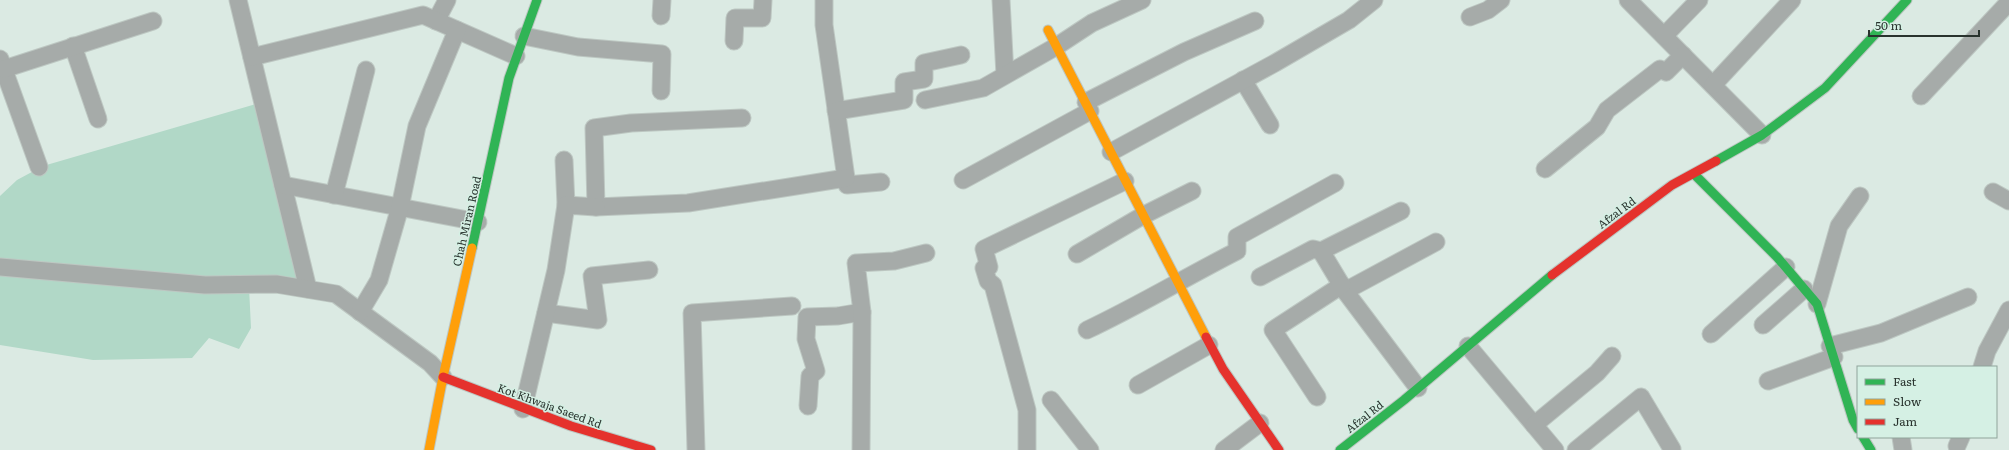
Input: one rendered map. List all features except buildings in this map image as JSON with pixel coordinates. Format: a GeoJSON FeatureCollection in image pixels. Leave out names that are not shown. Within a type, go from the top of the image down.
{"type":"FeatureCollection","features":[{"type":"Feature","properties":{"kind":"street"},"geometry":{"type":"LineString","coordinates":[[238,0],[308,289]]}},
{"type":"Feature","properties":{"kind":"street"},"geometry":{"type":"LineString","coordinates":[[436,21],[447,0]]}},
{"type":"Feature","properties":{"kind":"street","name":"Chah Miran Road"},"geometry":{"type":"LineString","coordinates":[[429,450],[443,377],[509,78],[537,0]]}},
{"type":"Feature","properties":{"kind":"street"},"geometry":{"type":"LineString","coordinates":[[734,42],[735,18],[762,18],[763,0]]}},
{"type":"Feature","properties":{"kind":"street"},"geometry":{"type":"LineString","coordinates":[[824,0],[824,25],[847,185],[881,182]]}},
{"type":"Feature","properties":{"kind":"street"},"geometry":{"type":"LineString","coordinates":[[1001,0],[1005,75]]}},
{"type":"Feature","properties":{"kind":"street"},"geometry":{"type":"LineString","coordinates":[[925,100],[983,88],[1057,46],[1092,23],[1142,0]]}},
{"type":"Feature","properties":{"kind":"street"},"geometry":{"type":"LineString","coordinates":[[1111,152],[1349,20],[1374,0]]}},
{"type":"Feature","properties":{"kind":"street"},"geometry":{"type":"LineString","coordinates":[[1470,17],[1488,10],[1501,0]]}},
{"type":"Feature","properties":{"kind":"street"},"geometry":{"type":"LineString","coordinates":[[1628,0],[1762,135]]}},
{"type":"Feature","properties":{"kind":"street"},"geometry":{"type":"LineString","coordinates":[[1664,36],[1699,0]]}},
{"type":"Feature","properties":{"kind":"street"},"geometry":{"type":"LineString","coordinates":[[1713,85],[1792,0]]}},
{"type":"Feature","properties":{"kind":"street","name":"Afzal Rd"},"geometry":{"type":"LineString","coordinates":[[1340,450],[1418,388],[1534,289],[1672,185],[1762,135],[1825,88],[1907,0]]}},
{"type":"Feature","properties":{"kind":"street"},"geometry":{"type":"LineString","coordinates":[[1921,96],[2009,2]]}},
{"type":"Feature","properties":{"kind":"street"},"geometry":{"type":"LineString","coordinates":[[252,57],[424,15],[516,56]]}},
{"type":"Feature","properties":{"kind":"street"},"geometry":{"type":"LineString","coordinates":[[39,167],[2,64],[73,46],[153,21]]}},
{"type":"Feature","properties":{"kind":"street"},"geometry":{"type":"LineString","coordinates":[[963,180],[1184,52],[1255,21]]}},
{"type":"Feature","properties":{"kind":"street"},"geometry":{"type":"LineString","coordinates":[[360,312],[380,280],[400,207],[417,126],[457,30]]}},
{"type":"Feature","properties":{"kind":"street"},"geometry":{"type":"LineString","coordinates":[[1048,30],[1142,216],[1222,369],[1279,450]]}},
{"type":"Feature","properties":{"kind":"street"},"geometry":{"type":"LineString","coordinates":[[524,36],[578,47],[662,54],[661,91]]}},
{"type":"Feature","properties":{"kind":"street"},"geometry":{"type":"LineString","coordinates":[[73,46],[98,119]]}},
{"type":"Feature","properties":{"kind":"street"},"geometry":{"type":"LineString","coordinates":[[836,111],[904,100],[904,82],[924,79],[924,63],[960,55]]}},
{"type":"Feature","properties":{"kind":"street"},"geometry":{"type":"LineString","coordinates":[[1545,169],[1596,126],[1607,110],[1660,69],[1666,72],[1683,55]]}},
{"type":"Feature","properties":{"kind":"street"},"geometry":{"type":"LineString","coordinates":[[334,195],[366,70]]}},
{"type":"Feature","properties":{"kind":"street"},"geometry":{"type":"LineString","coordinates":[[1243,80],[1270,125]]}},
{"type":"Feature","properties":{"kind":"street"},"geometry":{"type":"LineString","coordinates":[[596,208],[594,128],[631,123],[742,118]]}},
{"type":"Feature","properties":{"kind":"street"},"geometry":{"type":"LineString","coordinates":[[523,409],[556,270],[566,206],[564,160]]}},
{"type":"Feature","properties":{"kind":"street"},"geometry":{"type":"LineString","coordinates":[[1694,174],[1786,267],[1817,304],[1853,420],[1857,427]]}},
{"type":"Feature","properties":{"kind":"street"},"geometry":{"type":"LineString","coordinates":[[566,206],[596,208],[688,203],[846,178]]}},
{"type":"Feature","properties":{"kind":"street"},"geometry":{"type":"LineString","coordinates":[[1028,450],[1027,410],[993,285],[988,281],[984,268],[989,267],[984,249],[1125,181]]}},
{"type":"Feature","properties":{"kind":"street"},"geometry":{"type":"LineString","coordinates":[[1087,330],[1135,307],[1176,282],[1237,251],[1238,237],[1336,183]]}},
{"type":"Feature","properties":{"kind":"street"},"geometry":{"type":"LineString","coordinates":[[283,185],[478,222]]}},
{"type":"Feature","properties":{"kind":"street"},"geometry":{"type":"LineString","coordinates":[[1077,254],[1142,216],[1192,192]]}},
{"type":"Feature","properties":{"kind":"street"},"geometry":{"type":"LineString","coordinates":[[1994,192],[2009,201]]}},
{"type":"Feature","properties":{"kind":"street"},"geometry":{"type":"LineString","coordinates":[[1817,304],[1839,226],[1860,196]]}},
{"type":"Feature","properties":{"kind":"street"},"geometry":{"type":"LineString","coordinates":[[1260,277],[1313,249],[1321,251],[1401,211]]}},
{"type":"Feature","properties":{"kind":"street"},"geometry":{"type":"LineString","coordinates":[[1317,397],[1273,330],[1344,288],[1436,242]]}},
{"type":"Feature","properties":{"kind":"street"},"geometry":{"type":"LineString","coordinates":[[1321,251],[1344,288],[1418,388]]}},
{"type":"Feature","properties":{"kind":"street"},"geometry":{"type":"LineString","coordinates":[[860,450],[862,312],[856,263],[894,261],[926,253]]}},
{"type":"Feature","properties":{"kind":"street"},"geometry":{"type":"LineString","coordinates":[[0,267],[205,284],[276,284],[336,294],[430,363],[443,377]]}},
{"type":"Feature","properties":{"kind":"street"},"geometry":{"type":"LineString","coordinates":[[1711,334],[1786,267]]}},
{"type":"Feature","properties":{"kind":"street"},"geometry":{"type":"LineString","coordinates":[[546,313],[598,320],[592,276],[649,270]]}},
{"type":"Feature","properties":{"kind":"street"},"geometry":{"type":"LineString","coordinates":[[1763,325],[1804,289]]}},
{"type":"Feature","properties":{"kind":"street"},"geometry":{"type":"LineString","coordinates":[[1768,381],[1832,352],[1968,297]]}},
{"type":"Feature","properties":{"kind":"street"},"geometry":{"type":"LineString","coordinates":[[696,450],[692,313],[792,306]]}},
{"type":"Feature","properties":{"kind":"street"},"geometry":{"type":"LineString","coordinates":[[1982,366],[1986,351],[2009,310]]}},
{"type":"Feature","properties":{"kind":"street"},"geometry":{"type":"LineString","coordinates":[[808,406],[810,376],[816,370],[806,339],[807,317],[838,316],[862,312]]}},
{"type":"Feature","properties":{"kind":"street"},"geometry":{"type":"LineString","coordinates":[[1138,385],[1209,345]]}},
{"type":"Feature","properties":{"kind":"street"},"geometry":{"type":"LineString","coordinates":[[1468,346],[1555,450]]}},
{"type":"Feature","properties":{"kind":"street"},"geometry":{"type":"LineString","coordinates":[[1534,425],[1597,373],[1612,356]]}},
{"type":"Feature","properties":{"kind":"street","name":"Kot Khwaja Saeed Rd"},"geometry":{"type":"LineString","coordinates":[[443,377],[523,409],[611,440],[651,450]]}},
{"type":"Feature","properties":{"kind":"street"},"geometry":{"type":"LineString","coordinates":[[1576,450],[1641,397],[1672,449]]}},
{"type":"Feature","properties":{"kind":"street"},"geometry":{"type":"LineString","coordinates":[[1051,400],[1090,450]]}},
{"type":"Feature","properties":{"kind":"street"},"geometry":{"type":"LineString","coordinates":[[1224,450],[1260,423]]}},
{"type":"Feature","properties":{"kind":"street"},"geometry":{"type":"LineString","coordinates":[[1864,438],[1871,450]]}},
{"type":"Feature","properties":{"kind":"street"},"geometry":{"type":"LineString","coordinates":[[1901,438],[1903,450]]}},
{"type":"Feature","properties":{"kind":"green space"},"geometry":{"type":"Polygon","coordinates":[[[263,102],[308,289],[249,287],[251,328],[239,349],[209,338],[192,358],[93,360],[0,345],[0,196],[17,180],[43,166],[263,102]]]}},
{"type":"Feature","properties":{"kind":"traffic: fast"},"geometry":{"type":"LineString","coordinates":[[472,248],[509,78],[537,0]]}},
{"type":"Feature","properties":{"kind":"traffic: fast"},"geometry":{"type":"LineString","coordinates":[[1716,161],[1762,135],[1825,88],[1907,0]]}},
{"type":"Feature","properties":{"kind":"traffic: fast"},"geometry":{"type":"LineString","coordinates":[[1694,174],[1777,257],[1817,304],[1853,420],[1857,427]]}},
{"type":"Feature","properties":{"kind":"traffic: fast"},"geometry":{"type":"LineString","coordinates":[[1340,450],[1404,400],[1552,275]]}},
{"type":"Feature","properties":{"kind":"traffic: fast"},"geometry":{"type":"LineString","coordinates":[[1864,438],[1871,450]]}},
{"type":"Feature","properties":{"kind":"traffic: slow"},"geometry":{"type":"LineString","coordinates":[[1048,30],[1206,337]]}},
{"type":"Feature","properties":{"kind":"traffic: slow"},"geometry":{"type":"LineString","coordinates":[[429,450],[443,377],[472,248]]}},
{"type":"Feature","properties":{"kind":"traffic: jam"},"geometry":{"type":"LineString","coordinates":[[1552,275],[1672,185],[1716,161]]}},
{"type":"Feature","properties":{"kind":"traffic: jam"},"geometry":{"type":"LineString","coordinates":[[1206,337],[1223,369],[1279,450]]}},
{"type":"Feature","properties":{"kind":"traffic: jam"},"geometry":{"type":"LineString","coordinates":[[443,377],[571,426],[651,450]]}}]}
